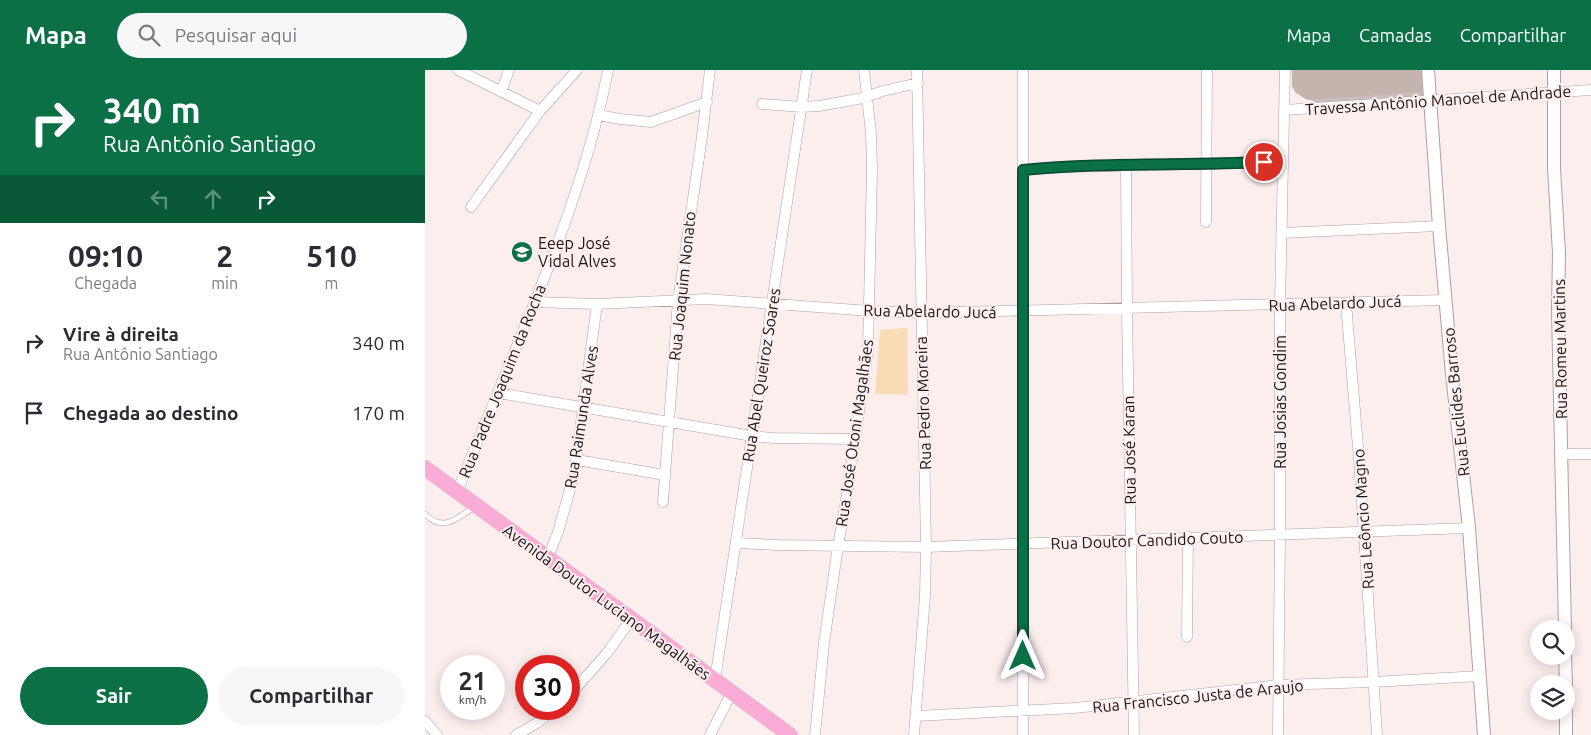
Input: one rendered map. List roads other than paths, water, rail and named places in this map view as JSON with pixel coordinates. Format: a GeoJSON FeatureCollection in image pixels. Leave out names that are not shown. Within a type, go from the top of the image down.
{"type":"FeatureCollection","features":[{"type":"Feature","properties":{"kind":"main road","name":"Avenida Doutor Luciano Magalhães"},"geometry":{"type":"LineString","coordinates":[[425,468],[790,735]]}},
{"type":"Feature","properties":{"kind":"street"},"geometry":{"type":"LineString","coordinates":[[458,70],[539,111]]}},
{"type":"Feature","properties":{"kind":"street"},"geometry":{"type":"LineString","coordinates":[[501,92],[509,70]]}},
{"type":"Feature","properties":{"kind":"street"},"geometry":{"type":"LineString","coordinates":[[471,207],[539,111],[577,70]]}},
{"type":"Feature","properties":{"kind":"street","name":"Rua Padre Joaquim da Rocha"},"geometry":{"type":"LineString","coordinates":[[457,492],[535,302],[573,199],[598,115],[608,70]]}},
{"type":"Feature","properties":{"kind":"street","name":"Rua Joaquim Nonato"},"geometry":{"type":"LineString","coordinates":[[663,502],[678,301],[710,70]]}},
{"type":"Feature","properties":{"kind":"street","name":"Rua Abel Queiroz Soares"},"geometry":{"type":"LineString","coordinates":[[715,680],[807,70]]}},
{"type":"Feature","properties":{"kind":"street","name":"Rua José Otoni Magalhães"},"geometry":{"type":"LineString","coordinates":[[815,735],[824,643],[868,350],[871,133],[864,70]]}},
{"type":"Feature","properties":{"kind":"street","name":"Rua Pedro Moreira"},"geometry":{"type":"LineString","coordinates":[[914,735],[925,596],[926,547],[917,70]]}},
{"type":"Feature","properties":{"kind":"street"},"geometry":{"type":"LineString","coordinates":[[1023,70],[1023,735]]}},
{"type":"Feature","properties":{"kind":"street"},"geometry":{"type":"LineString","coordinates":[[1206,222],[1207,70]]}},
{"type":"Feature","properties":{"kind":"street","name":"Rua Josias Gondim"},"geometry":{"type":"LineString","coordinates":[[1278,735],[1280,304],[1285,70]]}},
{"type":"Feature","properties":{"kind":"street","name":"Rua Euclides Barroso"},"geometry":{"type":"LineString","coordinates":[[1428,70],[1439,226],[1469,528],[1484,735]]}},
{"type":"Feature","properties":{"kind":"street","name":"Rua Romeu Martins"},"geometry":{"type":"LineString","coordinates":[[1554,70],[1554,168],[1559,253],[1558,309],[1565,620]]}},
{"type":"Feature","properties":{"kind":"street"},"geometry":{"type":"LineString","coordinates":[[762,104],[802,107],[867,97],[883,91],[918,83]]}},
{"type":"Feature","properties":{"kind":"street","name":"Travessa Antônio Manoel de Andrade"},"geometry":{"type":"LineString","coordinates":[[1284,110],[1591,90]]}},
{"type":"Feature","properties":{"kind":"street"},"geometry":{"type":"LineString","coordinates":[[598,115],[621,120],[651,122],[707,102]]}},
{"type":"Feature","properties":{"kind":"street"},"geometry":{"type":"LineString","coordinates":[[1023,170],[1283,160]]}},
{"type":"Feature","properties":{"kind":"street","name":"Rua José Karan"},"geometry":{"type":"LineString","coordinates":[[1126,165],[1134,735]]}},
{"type":"Feature","properties":{"kind":"street"},"geometry":{"type":"LineString","coordinates":[[1281,234],[1439,226]]}},
{"type":"Feature","properties":{"kind":"street","name":"Rua Abelardo Jucá"},"geometry":{"type":"LineString","coordinates":[[535,302],[597,304],[731,301],[921,313],[1023,312],[1446,300]]}},
{"type":"Feature","properties":{"kind":"street","name":"Rua Leôncio Magno"},"geometry":{"type":"LineString","coordinates":[[1346,303],[1377,735]]}},
{"type":"Feature","properties":{"kind":"street","name":"Rua Raimunda Alves"},"geometry":{"type":"LineString","coordinates":[[548,557],[570,492],[577,460],[597,304]]}},
{"type":"Feature","properties":{"kind":"street"},"geometry":{"type":"LineString","coordinates":[[498,393],[751,436],[855,439]]}},
{"type":"Feature","properties":{"kind":"street"},"geometry":{"type":"LineString","coordinates":[[1561,454],[1591,454]]}},
{"type":"Feature","properties":{"kind":"street"},"geometry":{"type":"LineString","coordinates":[[577,460],[665,475]]}},
{"type":"Feature","properties":{"kind":"street","name":"Rua Doutor Candido Couto"},"geometry":{"type":"LineString","coordinates":[[736,543],[926,547],[1469,528]]}},
{"type":"Feature","properties":{"kind":"street"},"geometry":{"type":"LineString","coordinates":[[1187,637],[1188,537]]}},
{"type":"Feature","properties":{"kind":"street"},"geometry":{"type":"LineString","coordinates":[[580,684],[607,653],[632,618]]}},
{"type":"Feature","properties":{"kind":"street","name":"Rua Francisco Justa de Araujo"},"geometry":{"type":"LineString","coordinates":[[916,716],[1023,711],[1134,702],[1278,685],[1480,676]]}},
{"type":"Feature","properties":{"kind":"street"},"geometry":{"type":"LineString","coordinates":[[710,735],[732,692]]}},
{"type":"Feature","properties":{"kind":"street"},"geometry":{"type":"LineString","coordinates":[[515,735],[541,720]]}},
{"type":"Feature","properties":{"kind":"street"},"geometry":{"type":"LineString","coordinates":[[1566,720],[1566,735]]}},
{"type":"Feature","properties":{"kind":"street"},"geometry":{"type":"LineString","coordinates":[[425,721],[437,735]]}},
{"type":"Feature","properties":{"kind":"lane"},"geometry":{"type":"LineString","coordinates":[[425,514],[436,523],[446,524],[458,519],[476,506]]}},
{"type":"Feature","properties":{"kind":"place","name":"Eeep José Vidal Alves"},"geometry":{"type":"Point","coordinates":[522,252]}}]}
